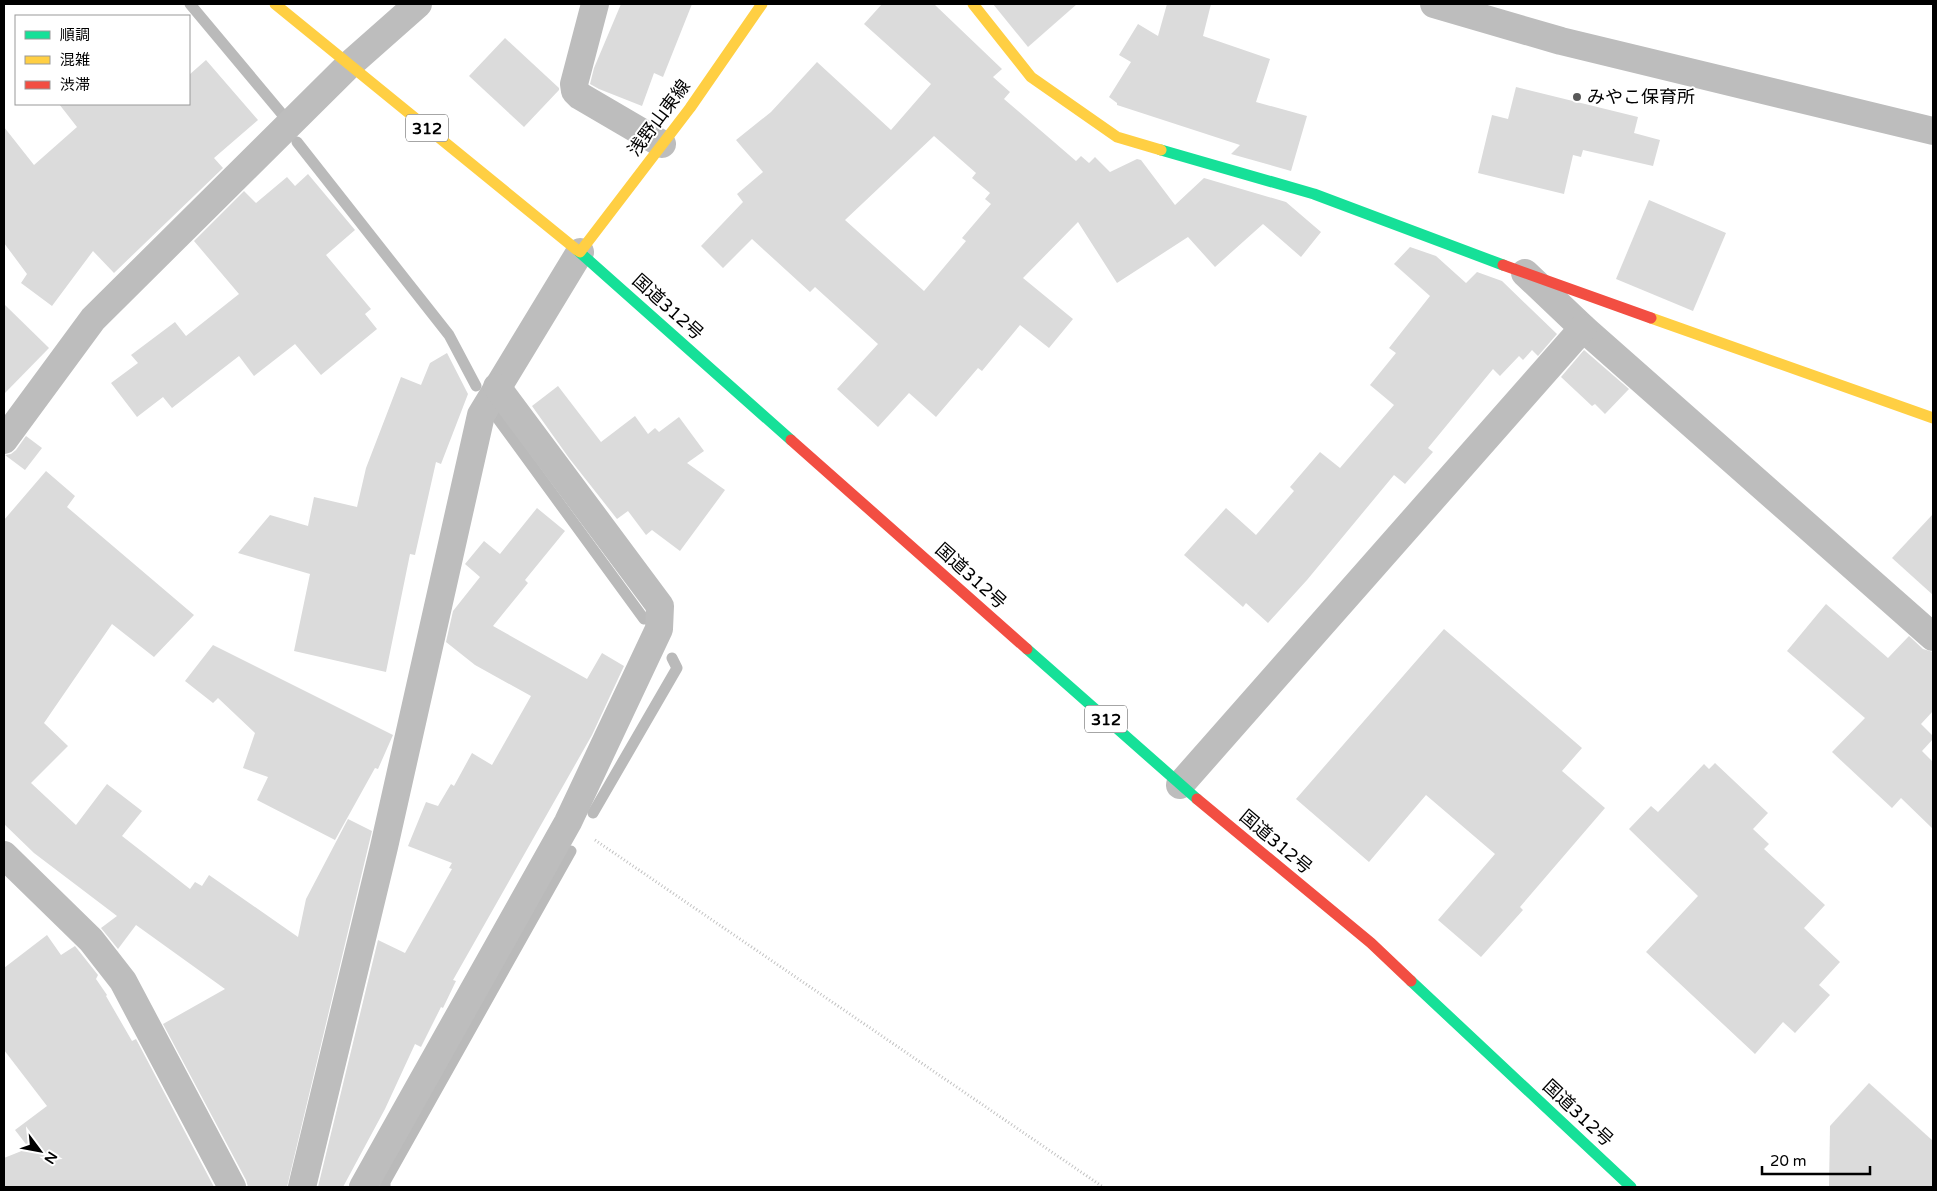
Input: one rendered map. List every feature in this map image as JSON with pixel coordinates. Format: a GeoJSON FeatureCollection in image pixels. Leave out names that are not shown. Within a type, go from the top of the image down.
{"type":"FeatureCollection","features":[{"type":"Feature","properties":{"kind":"main road","name":"国道312号"},"geometry":{"type":"LineString","coordinates":[[275,4],[580,252],[1180,785],[1371,943],[1632,1187]]}},
{"type":"Feature","properties":{"kind":"main road","name":"浅野山東線"},"geometry":{"type":"LineString","coordinates":[[580,252],[662,144],[762,4]]}},
{"type":"Feature","properties":{"kind":"main road"},"geometry":{"type":"LineString","coordinates":[[973,4],[1031,77],[1116,137],[1314,194],[1525,273],[1933,418]]}},
{"type":"Feature","properties":{"kind":"street"},"geometry":{"type":"LineString","coordinates":[[4,440],[93,318],[349,65],[418,4]]}},
{"type":"Feature","properties":{"kind":"street"},"geometry":{"type":"LineString","coordinates":[[595,4],[574,84],[575,91],[580,96],[662,144]]}},
{"type":"Feature","properties":{"kind":"street"},"geometry":{"type":"LineString","coordinates":[[1434,4],[1561,41],[1933,131]]}},
{"type":"Feature","properties":{"kind":"street"},"geometry":{"type":"LineString","coordinates":[[302,1187],[384,847],[482,415],[497,387],[580,252]]}},
{"type":"Feature","properties":{"kind":"street"},"geometry":{"type":"LineString","coordinates":[[1525,273],[1583,328],[1933,637]]}},
{"type":"Feature","properties":{"kind":"street"},"geometry":{"type":"LineString","coordinates":[[1180,785],[1583,328]]}},
{"type":"Feature","properties":{"kind":"street"},"geometry":{"type":"LineString","coordinates":[[363,1187],[568,822],[659,629],[660,606],[497,387]]}},
{"type":"Feature","properties":{"kind":"street"},"geometry":{"type":"LineString","coordinates":[[4,856],[91,940],[123,981],[232,1187]]}},
{"type":"Feature","properties":{"kind":"path"},"geometry":{"type":"LineString","coordinates":[[568,822],[1103,1187]]}},
{"type":"Feature","properties":{"kind":"building"},"geometry":{"type":"Polygon","coordinates":[[[621,4],[692,4],[663,77],[654,73],[642,106],[590,84],[594,68],[621,4]]]}},
{"type":"Feature","properties":{"kind":"building"},"geometry":{"type":"Polygon","coordinates":[[[882,4],[934,4],[1002,69],[993,77],[1010,92],[1004,99],[1076,161],[1081,156],[1089,163],[1095,157],[1110,172],[1137,159],[1141,160],[1175,205],[1204,178],[1286,202],[1321,232],[1301,257],[1263,224],[1215,267],[1188,237],[1117,283],[1078,222],[1023,278],[1073,319],[1049,348],[1020,325],[982,371],[978,368],[936,417],[909,393],[878,427],[837,389],[878,344],[815,287],[810,292],[752,239],[723,268],[701,246],[743,202],[737,194],[763,172],[736,140],[771,112],[817,62],[891,130],[931,84],[864,24],[882,4]],[[934,136],[845,220],[924,291],[966,241],[962,238],[991,204],[985,199],[990,193],[972,178],[976,173],[934,136]]]}},
{"type":"Feature","properties":{"kind":"building"},"geometry":{"type":"Polygon","coordinates":[[[993,4],[1077,4],[1028,47],[993,4]]]}},
{"type":"Feature","properties":{"kind":"building"},"geometry":{"type":"Polygon","coordinates":[[[1167,4],[1211,4],[1203,36],[1270,59],[1256,102],[1307,116],[1291,171],[1231,154],[1240,145],[1117,105],[1109,97],[1131,62],[1119,55],[1138,24],[1158,36],[1167,4]]]}},
{"type":"Feature","properties":{"kind":"building"},"geometry":{"type":"Polygon","coordinates":[[[505,38],[559,88],[524,127],[469,76],[505,38]]]}},
{"type":"Feature","properties":{"kind":"building"},"geometry":{"type":"Polygon","coordinates":[[[206,60],[258,120],[214,158],[223,168],[114,273],[93,251],[52,306],[21,283],[27,274],[4,243],[4,127],[34,165],[77,127],[60,105],[190,105],[190,74],[206,60]]]}},
{"type":"Feature","properties":{"kind":"building"},"geometry":{"type":"Polygon","coordinates":[[[1516,87],[1638,117],[1634,133],[1660,140],[1653,166],[1583,150],[1581,157],[1573,155],[1564,194],[1478,173],[1492,115],[1508,119],[1516,87]]]}},
{"type":"Feature","properties":{"kind":"building"},"geometry":{"type":"Polygon","coordinates":[[[308,174],[355,230],[326,255],[371,309],[365,314],[377,329],[321,375],[295,344],[254,376],[239,356],[172,408],[163,397],[137,417],[111,383],[138,363],[131,355],[175,322],[186,336],[239,294],[194,241],[244,191],[256,203],[287,177],[295,186],[308,174]]]}},
{"type":"Feature","properties":{"kind":"building"},"geometry":{"type":"Polygon","coordinates":[[[1649,200],[1726,233],[1693,311],[1616,279],[1649,200]]]}},
{"type":"Feature","properties":{"kind":"building"},"geometry":{"type":"Polygon","coordinates":[[[1410,247],[1436,256],[1466,283],[1477,272],[1502,281],[1557,334],[1538,356],[1532,350],[1523,360],[1519,356],[1500,376],[1493,369],[1428,448],[1433,452],[1405,484],[1394,475],[1307,580],[1268,623],[1246,603],[1243,607],[1184,555],[1226,508],[1256,535],[1294,491],[1290,487],[1320,452],[1340,468],[1394,405],[1370,385],[1396,353],[1389,348],[1430,296],[1394,264],[1410,247]]]}},
{"type":"Feature","properties":{"kind":"building"},"geometry":{"type":"Polygon","coordinates":[[[4,304],[49,348],[4,394],[4,304]]]}},
{"type":"Feature","properties":{"kind":"building"},"geometry":{"type":"Polygon","coordinates":[[[1584,350],[1629,389],[1605,414],[1595,404],[1592,406],[1561,377],[1584,350]]]}},
{"type":"Feature","properties":{"kind":"building"},"geometry":{"type":"Polygon","coordinates":[[[447,353],[468,394],[441,464],[436,462],[415,555],[410,554],[386,672],[294,651],[310,574],[238,553],[270,515],[308,526],[314,497],[357,507],[366,468],[401,377],[421,385],[430,363],[447,353]]]}},
{"type":"Feature","properties":{"kind":"building"},"geometry":{"type":"Polygon","coordinates":[[[558,386],[601,442],[635,416],[648,434],[655,428],[659,432],[679,417],[704,451],[687,463],[725,490],[680,551],[652,530],[646,535],[628,511],[617,519],[569,458],[532,406],[558,386]]]}},
{"type":"Feature","properties":{"kind":"building"},"geometry":{"type":"Polygon","coordinates":[[[26,436],[42,448],[25,470],[5,455],[11,454],[16,450],[26,436]]]}},
{"type":"Feature","properties":{"kind":"building"},"geometry":{"type":"Polygon","coordinates":[[[46,471],[75,496],[67,507],[194,615],[154,657],[112,624],[44,723],[68,746],[31,783],[76,825],[107,784],[142,811],[122,836],[190,889],[195,882],[202,886],[209,875],[298,937],[306,899],[348,819],[372,831],[287,1187],[248,1187],[163,1024],[225,989],[136,925],[118,949],[101,928],[117,916],[34,853],[4,824],[4,520],[46,471]]]}},
{"type":"Feature","properties":{"kind":"building"},"geometry":{"type":"Polygon","coordinates":[[[537,508],[565,531],[525,580],[528,583],[493,626],[587,679],[602,653],[624,666],[592,735],[453,980],[456,981],[421,1047],[415,1044],[385,1109],[343,1187],[318,1187],[378,940],[405,953],[452,869],[449,868],[452,863],[408,846],[426,802],[438,806],[451,784],[454,786],[472,753],[492,765],[531,696],[475,665],[446,642],[453,611],[480,577],[465,564],[484,541],[500,554],[537,508]]]}},
{"type":"Feature","properties":{"kind":"building"},"geometry":{"type":"Polygon","coordinates":[[[1933,514],[1933,595],[1892,558],[1933,514]]]}},
{"type":"Feature","properties":{"kind":"building"},"geometry":{"type":"Polygon","coordinates":[[[1826,604],[1888,658],[1909,636],[1923,649],[1933,652],[1933,711],[1921,724],[1933,736],[1933,739],[1922,751],[1933,762],[1933,829],[1901,798],[1892,808],[1832,752],[1865,718],[1787,651],[1826,604]]]}},
{"type":"Feature","properties":{"kind":"building"},"geometry":{"type":"Polygon","coordinates":[[[1444,629],[1582,748],[1562,771],[1605,808],[1520,907],[1523,910],[1481,957],[1438,920],[1495,854],[1426,795],[1369,862],[1296,799],[1444,629]]]}},
{"type":"Feature","properties":{"kind":"building"},"geometry":{"type":"Polygon","coordinates":[[[213,645],[393,735],[378,769],[375,768],[335,840],[257,800],[268,777],[243,768],[255,733],[218,698],[213,703],[185,681],[213,645]]]}},
{"type":"Feature","properties":{"kind":"building"},"geometry":{"type":"Polygon","coordinates":[[[1715,763],[1768,813],[1753,829],[1769,844],[1764,849],[1825,905],[1804,928],[1840,962],[1819,985],[1830,995],[1795,1033],[1783,1022],[1755,1054],[1646,952],[1698,896],[1629,829],[1651,806],[1658,812],[1704,764],[1709,769],[1715,763]]]}},
{"type":"Feature","properties":{"kind":"building"},"geometry":{"type":"Polygon","coordinates":[[[47,935],[61,955],[75,946],[98,975],[96,979],[132,1041],[136,1039],[214,1187],[4,1187],[4,1158],[29,1148],[15,1130],[47,1106],[4,1050],[4,968],[47,935]]]}},
{"type":"Feature","properties":{"kind":"building"},"geometry":{"type":"Polygon","coordinates":[[[1869,1083],[1933,1141],[1933,1187],[1829,1187],[1830,1126],[1869,1083]]]}},
{"type":"Feature","properties":{"kind":"waterway"},"geometry":{"type":"LineString","coordinates":[[190,4],[282,114]]}},
{"type":"Feature","properties":{"kind":"waterway"},"geometry":{"type":"LineString","coordinates":[[297,142],[449,335],[476,386]]}},
{"type":"Feature","properties":{"kind":"waterway"},"geometry":{"type":"LineString","coordinates":[[495,415],[644,619]]}},
{"type":"Feature","properties":{"kind":"waterway"},"geometry":{"type":"LineString","coordinates":[[593,813],[677,668],[672,658]]}},
{"type":"Feature","properties":{"kind":"waterway"},"geometry":{"type":"LineString","coordinates":[[385,1187],[385,1182],[571,851]]}},
{"type":"Feature","properties":{"kind":"traffic: fast"},"geometry":{"type":"LineString","coordinates":[[1161,150],[1314,194],[1503,265]]}},
{"type":"Feature","properties":{"kind":"traffic: fast"},"geometry":{"type":"LineString","coordinates":[[577,250],[791,440]]}},
{"type":"Feature","properties":{"kind":"traffic: fast"},"geometry":{"type":"LineString","coordinates":[[1027,649],[1197,799]]}},
{"type":"Feature","properties":{"kind":"traffic: fast"},"geometry":{"type":"LineString","coordinates":[[1411,981],[1631,1187]]}},
{"type":"Feature","properties":{"kind":"traffic: slow"},"geometry":{"type":"LineString","coordinates":[[275,4],[577,250]]}},
{"type":"Feature","properties":{"kind":"traffic: slow"},"geometry":{"type":"LineString","coordinates":[[580,252],[690,108],[762,4]]}},
{"type":"Feature","properties":{"kind":"traffic: slow"},"geometry":{"type":"LineString","coordinates":[[973,4],[1031,77],[1117,137],[1161,150]]}},
{"type":"Feature","properties":{"kind":"traffic: slow"},"geometry":{"type":"LineString","coordinates":[[1651,318],[1933,418]]}},
{"type":"Feature","properties":{"kind":"traffic: jam"},"geometry":{"type":"LineString","coordinates":[[1503,265],[1651,318]]}},
{"type":"Feature","properties":{"kind":"traffic: jam"},"geometry":{"type":"LineString","coordinates":[[791,440],[1027,649]]}},
{"type":"Feature","properties":{"kind":"traffic: jam"},"geometry":{"type":"LineString","coordinates":[[1197,799],[1371,943],[1411,981]]}},
{"type":"Feature","properties":{"kind":"place","name":"みやこ保育所"},"geometry":{"type":"Point","coordinates":[1577,97]}}]}
